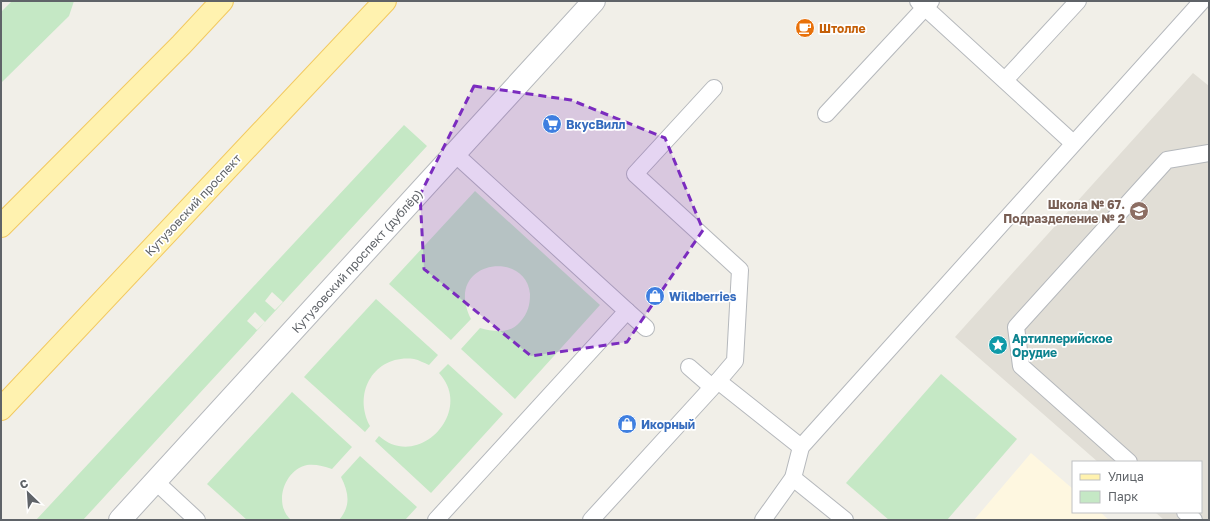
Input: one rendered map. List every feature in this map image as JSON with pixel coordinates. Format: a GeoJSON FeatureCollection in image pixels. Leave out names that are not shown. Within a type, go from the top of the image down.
{"type":"FeatureCollection","features":[{"type":"Feature","properties":{"kind":"main road"},"geometry":{"type":"LineString","coordinates":[[1,226],[222,1]]}},
{"type":"Feature","properties":{"kind":"main road","name":"Кутузовский проспект"},"geometry":{"type":"LineString","coordinates":[[1,409],[385,1]]}},
{"type":"Feature","properties":{"kind":"street","name":"Кутузовский проспект (дублёр)"},"geometry":{"type":"LineString","coordinates":[[120,520],[594,1]]}},
{"type":"Feature","properties":{"kind":"lane"},"geometry":{"type":"LineString","coordinates":[[1005,80],[1078,1]]}},
{"type":"Feature","properties":{"kind":"lane"},"geometry":{"type":"LineString","coordinates":[[763,520],[793,478],[801,447],[1198,2]]}},
{"type":"Feature","properties":{"kind":"lane"},"geometry":{"type":"LineString","coordinates":[[826,114],[925,3],[1073,143]]}},
{"type":"Feature","properties":{"kind":"lane"},"geometry":{"type":"LineString","coordinates":[[591,520],[735,360],[740,270],[635,174],[714,88]]}},
{"type":"Feature","properties":{"kind":"lane"},"geometry":{"type":"LineString","coordinates":[[1128,461],[1021,366],[1016,327],[1167,160],[1209,153]]}},
{"type":"Feature","properties":{"kind":"lane"},"geometry":{"type":"LineString","coordinates":[[454,154],[646,328]]}},
{"type":"Feature","properties":{"kind":"lane"},"geometry":{"type":"LineString","coordinates":[[436,520],[627,311]]}},
{"type":"Feature","properties":{"kind":"lane"},"geometry":{"type":"LineString","coordinates":[[689,367],[715,384],[801,447]]}},
{"type":"Feature","properties":{"kind":"lane"},"geometry":{"type":"LineString","coordinates":[[793,478],[845,520]]}},
{"type":"Feature","properties":{"kind":"lane"},"geometry":{"type":"LineString","coordinates":[[155,482],[197,520]]}},
{"type":"Feature","properties":{"kind":"lane"},"geometry":{"type":"LineString","coordinates":[[1186,513],[1194,520]]}},
{"type":"Feature","properties":{"kind":"highlighted area"},"geometry":{"type":"Polygon","coordinates":[[[474,86],[571,100],[665,138],[703,230],[627,342],[531,356],[424,269],[420,195],[474,86]]]}},
{"type":"Feature","properties":{"kind":"shaded area","name":"Школа № 67. Подразделение № 2"},"geometry":{"type":"Polygon","coordinates":[[[1193,73],[1209,86],[1209,520],[1164,520],[1156,513],[1202,513],[1202,461],[1097,461],[955,337],[1193,73]]]}},
{"type":"Feature","properties":{"kind":"shaded area"},"geometry":{"type":"Polygon","coordinates":[[[1031,453],[1072,488],[1072,513],[1101,513],[1109,520],[974,520],[1031,453]]]}},
{"type":"Feature","properties":{"kind":"green space"},"geometry":{"type":"Polygon","coordinates":[[[12,1],[74,1],[69,16],[1,83],[1,12],[12,1]]]}},
{"type":"Feature","properties":{"kind":"green space"},"geometry":{"type":"Polygon","coordinates":[[[404,125],[427,146],[83,520],[36,520],[404,125]],[[272,292],[265,301],[275,310],[283,302],[272,292]],[[255,312],[247,321],[257,330],[265,322],[255,312]]]}},
{"type":"Feature","properties":{"kind":"green space"},"geometry":{"type":"Polygon","coordinates":[[[475,191],[600,305],[515,399],[461,349],[480,328],[496,331],[512,329],[523,319],[530,302],[530,294],[525,279],[515,270],[502,266],[488,268],[476,273],[467,284],[465,299],[471,319],[451,340],[389,284],[475,191]]]}},
{"type":"Feature","properties":{"kind":"green space"},"geometry":{"type":"Polygon","coordinates":[[[376,299],[438,355],[429,365],[414,359],[400,359],[388,363],[378,369],[371,378],[366,389],[364,400],[365,413],[370,426],[365,432],[304,377],[376,299]]]}},
{"type":"Feature","properties":{"kind":"green space"},"geometry":{"type":"Polygon","coordinates":[[[448,364],[503,414],[431,493],[375,441],[379,436],[394,445],[410,446],[425,442],[437,432],[446,419],[450,404],[448,388],[439,373],[448,364]]]}},
{"type":"Feature","properties":{"kind":"green space"},"geometry":{"type":"Polygon","coordinates":[[[941,374],[1017,439],[947,520],[889,520],[846,483],[941,374]]]}},
{"type":"Feature","properties":{"kind":"green space"},"geometry":{"type":"Polygon","coordinates":[[[292,392],[352,447],[332,469],[307,465],[292,473],[287,480],[282,497],[286,513],[291,520],[247,520],[207,484],[292,392]]]}},
{"type":"Feature","properties":{"kind":"green space"},"geometry":{"type":"Polygon","coordinates":[[[360,456],[417,507],[405,520],[339,520],[346,510],[348,499],[346,488],[341,477],[360,456]]]}},
{"type":"Feature","properties":{"kind":"place","name":"Штолле"},"geometry":{"type":"Point","coordinates":[805,28]}},
{"type":"Feature","properties":{"kind":"place","name":"ВкусВилл"},"geometry":{"type":"Point","coordinates":[552,124]}},
{"type":"Feature","properties":{"kind":"place","name":"Школа № 67. Подразделение № 2"},"geometry":{"type":"Point","coordinates":[1139,211]}},
{"type":"Feature","properties":{"kind":"place","name":"Wildberries"},"geometry":{"type":"Point","coordinates":[655,296]}},
{"type":"Feature","properties":{"kind":"place","name":"Артиллерийское Орудие"},"geometry":{"type":"Point","coordinates":[998,345]}},
{"type":"Feature","properties":{"kind":"place","name":"Икорный"},"geometry":{"type":"Point","coordinates":[627,424]}}]}
